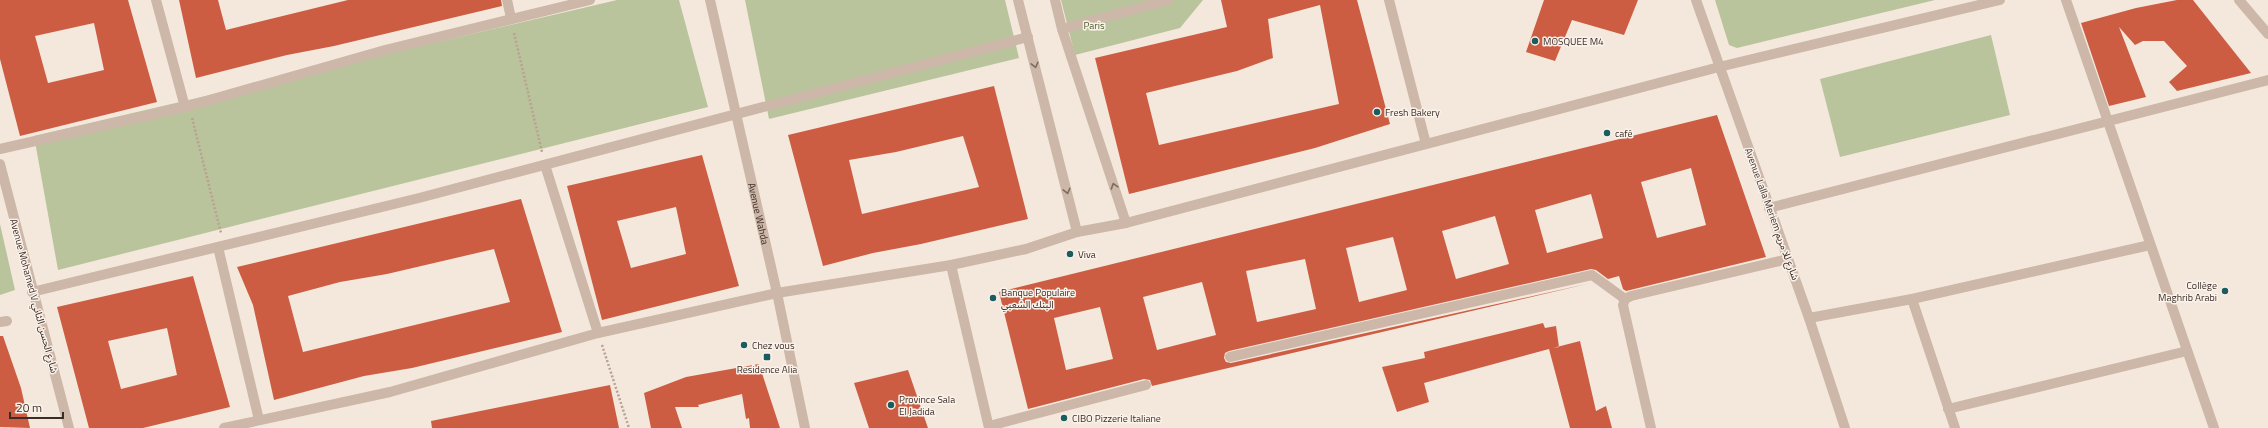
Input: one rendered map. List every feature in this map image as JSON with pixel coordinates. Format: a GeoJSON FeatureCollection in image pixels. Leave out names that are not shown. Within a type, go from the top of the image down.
{"type":"FeatureCollection","features":[{"type":"Feature","properties":{"kind":"street"},"geometry":{"type":"LineString","coordinates":[[156,0],[187,107]]}},
{"type":"Feature","properties":{"kind":"street"},"geometry":{"type":"LineString","coordinates":[[507,0],[511,18]]}},
{"type":"Feature","properties":{"kind":"street"},"geometry":{"type":"LineString","coordinates":[[0,149],[187,107],[385,50],[511,18],[590,0]]}},
{"type":"Feature","properties":{"kind":"street","name":"Avenue Wahda"},"geometry":{"type":"LineString","coordinates":[[710,0],[777,293],[805,428]]}},
{"type":"Feature","properties":{"kind":"street"},"geometry":{"type":"LineString","coordinates":[[1018,0],[1077,232]]}},
{"type":"Feature","properties":{"kind":"street"},"geometry":{"type":"LineString","coordinates":[[1055,0],[1062,29],[1126,223]]}},
{"type":"Feature","properties":{"kind":"street"},"geometry":{"type":"LineString","coordinates":[[1062,29],[1168,0]]}},
{"type":"Feature","properties":{"kind":"street"},"geometry":{"type":"LineString","coordinates":[[1389,0],[1426,144]]}},
{"type":"Feature","properties":{"kind":"street","name":"Avenue Lalla Meriem شارع للا مريم"},"geometry":{"type":"LineString","coordinates":[[1696,0],[1809,318],[1845,428]]}},
{"type":"Feature","properties":{"kind":"street"},"geometry":{"type":"LineString","coordinates":[[224,428],[390,392],[526,355],[598,333],[777,293],[951,265],[1026,249],[1077,232],[1126,223],[1719,67],[2000,0]]}},
{"type":"Feature","properties":{"kind":"street"},"geometry":{"type":"LineString","coordinates":[[2066,0],[2214,428]]}},
{"type":"Feature","properties":{"kind":"street"},"geometry":{"type":"LineString","coordinates":[[2239,0],[2268,34]]}},
{"type":"Feature","properties":{"kind":"street"},"geometry":{"type":"LineString","coordinates":[[32,292],[545,165],[1028,37]]}},
{"type":"Feature","properties":{"kind":"street"},"geometry":{"type":"LineString","coordinates":[[1770,208],[2108,123],[2268,80]]}},
{"type":"Feature","properties":{"kind":"street","name":"Avenue Mohamed V شارع الحسن الثاني"},"geometry":{"type":"LineString","coordinates":[[0,164],[32,292],[69,428]]}},
{"type":"Feature","properties":{"kind":"street"},"geometry":{"type":"LineString","coordinates":[[545,165],[598,333]]}},
{"type":"Feature","properties":{"kind":"street"},"geometry":{"type":"LineString","coordinates":[[1809,318],[1912,299],[2150,245]]}},
{"type":"Feature","properties":{"kind":"street"},"geometry":{"type":"LineString","coordinates":[[221,246],[259,420]]}},
{"type":"Feature","properties":{"kind":"street"},"geometry":{"type":"LineString","coordinates":[[1651,428],[1622,305],[1625,299],[1631,296],[1788,259]]}},
{"type":"Feature","properties":{"kind":"street"},"geometry":{"type":"LineString","coordinates":[[951,265],[989,427],[1146,385]]}},
{"type":"Feature","properties":{"kind":"street"},"geometry":{"type":"LineString","coordinates":[[1230,357],[1592,275],[1625,299]]}},
{"type":"Feature","properties":{"kind":"street"},"geometry":{"type":"LineString","coordinates":[[1912,299],[1955,428]]}},
{"type":"Feature","properties":{"kind":"street"},"geometry":{"type":"LineString","coordinates":[[1948,408],[2187,350]]}},
{"type":"Feature","properties":{"kind":"path"},"geometry":{"type":"LineString","coordinates":[[511,18],[545,165]]}},
{"type":"Feature","properties":{"kind":"path"},"geometry":{"type":"LineString","coordinates":[[187,107],[221,246]]}},
{"type":"Feature","properties":{"kind":"path"},"geometry":{"type":"LineString","coordinates":[[598,333],[629,428]]}},
{"type":"Feature","properties":{"kind":"green space"},"geometry":{"type":"Polygon","coordinates":[[[617,0],[679,0],[708,107],[58,270],[34,136],[617,0]]]}},
{"type":"Feature","properties":{"kind":"green space"},"geometry":{"type":"Polygon","coordinates":[[[745,0],[1005,0],[1019,58],[769,119],[745,0]]]}},
{"type":"Feature","properties":{"kind":"green space","name":"Paris"},"geometry":{"type":"Polygon","coordinates":[[[1061,0],[1203,0],[1180,28],[1075,55],[1061,0]]]}},
{"type":"Feature","properties":{"kind":"green space"},"geometry":{"type":"Polygon","coordinates":[[[1715,0],[1935,0],[1737,48],[1729,45],[1715,0]]]}},
{"type":"Feature","properties":{"kind":"green space"},"geometry":{"type":"Polygon","coordinates":[[[1991,35],[2010,115],[1840,157],[1820,79],[1991,35]]]}},
{"type":"Feature","properties":{"kind":"green space"},"geometry":{"type":"Polygon","coordinates":[[[0,224],[15,290],[0,295],[0,224]]]}},
{"type":"Feature","properties":{"kind":"building"},"geometry":{"type":"Polygon","coordinates":[[[0,0],[128,0],[157,102],[20,136],[0,59],[0,0]],[[94,23],[35,36],[48,83],[104,70],[94,23]]]}},
{"type":"Feature","properties":{"kind":"building"},"geometry":{"type":"Polygon","coordinates":[[[179,0],[218,0],[226,30],[348,0],[501,0],[502,6],[334,46],[287,55],[196,78],[179,0]]]}},
{"type":"Feature","properties":{"kind":"building"},"geometry":{"type":"Polygon","coordinates":[[[1221,0],[1357,0],[1390,124],[1315,148],[1129,194],[1095,58],[1227,27],[1221,0]],[[1320,5],[1268,19],[1273,58],[1237,71],[1146,93],[1159,145],[1339,104],[1320,5]]]}},
{"type":"Feature","properties":{"kind":"building"},"geometry":{"type":"Polygon","coordinates":[[[1544,0],[1638,0],[1624,35],[1572,20],[1555,61],[1526,52],[1544,0]]]}},
{"type":"Feature","properties":{"kind":"building"},"geometry":{"type":"Polygon","coordinates":[[[2177,0],[2193,0],[2251,73],[2177,91],[2169,82],[2187,66],[2164,41],[2143,41],[2135,45],[2119,27],[2146,97],[2109,106],[2081,23],[2136,8],[2177,0]]]}},
{"type":"Feature","properties":{"kind":"building"},"geometry":{"type":"Polygon","coordinates":[[[994,86],[1028,219],[921,244],[873,253],[823,266],[788,135],[994,86]],[[963,136],[896,152],[849,160],[862,214],[979,187],[963,136]]]}},
{"type":"Feature","properties":{"kind":"building"},"geometry":{"type":"Polygon","coordinates":[[[1717,115],[1766,257],[1626,291],[1623,289],[1619,276],[1608,279],[1596,270],[1591,269],[1229,351],[1225,353],[1224,358],[1226,362],[1231,363],[1591,283],[1152,386],[1150,380],[1144,379],[1028,409],[999,292],[1717,115]],[[1691,168],[1641,182],[1657,238],[1706,225],[1691,168]],[[1591,194],[1535,210],[1547,253],[1603,238],[1591,194]],[[1495,216],[1442,231],[1456,279],[1509,264],[1495,216]],[[1393,237],[1346,248],[1359,302],[1407,290],[1393,237]],[[1305,259],[1246,271],[1257,322],[1316,309],[1305,259]],[[1202,282],[1143,297],[1157,350],[1216,335],[1202,282]],[[1100,307],[1054,318],[1066,370],[1113,359],[1100,307]]]}},
{"type":"Feature","properties":{"kind":"building"},"geometry":{"type":"Polygon","coordinates":[[[702,155],[739,286],[602,320],[567,186],[702,155]],[[676,207],[617,221],[631,268],[686,254],[676,207]]]}},
{"type":"Feature","properties":{"kind":"building"},"geometry":{"type":"Polygon","coordinates":[[[521,199],[562,332],[412,368],[364,376],[274,400],[253,305],[237,267],[521,199]],[[494,249],[387,274],[340,282],[288,296],[303,352],[510,302],[494,249]]]}},
{"type":"Feature","properties":{"kind":"building"},"geometry":{"type":"Polygon","coordinates":[[[193,276],[230,407],[143,428],[89,428],[57,307],[193,276]],[[167,328],[108,341],[121,389],[177,375],[167,328]]]}},
{"type":"Feature","properties":{"kind":"building"},"geometry":{"type":"Polygon","coordinates":[[[1543,323],[1545,328],[1556,326],[1559,346],[1580,341],[1596,411],[1606,406],[1612,428],[1570,428],[1549,349],[1424,383],[1429,402],[1397,412],[1382,367],[1425,358],[1424,352],[1543,323]]]}},
{"type":"Feature","properties":{"kind":"building"},"geometry":{"type":"Polygon","coordinates":[[[0,336],[3,336],[21,388],[30,428],[0,427],[0,336]]]}},
{"type":"Feature","properties":{"kind":"building"},"geometry":{"type":"Polygon","coordinates":[[[759,364],[780,428],[750,428],[749,418],[746,419],[742,394],[698,405],[699,407],[675,407],[682,428],[651,428],[644,393],[686,377],[759,364]]]}},
{"type":"Feature","properties":{"kind":"building","name":"Province Sala El Jadida"},"geometry":{"type":"Polygon","coordinates":[[[908,370],[928,428],[869,428],[854,383],[908,370]]]}},
{"type":"Feature","properties":{"kind":"building"},"geometry":{"type":"Polygon","coordinates":[[[610,385],[619,428],[432,428],[431,421],[610,385]]]}},
{"type":"Feature","properties":{"kind":"place","name":"MOSQUEE M4"},"geometry":{"type":"Point","coordinates":[1535,41]}},
{"type":"Feature","properties":{"kind":"place","name":"Fresh Bakery"},"geometry":{"type":"Point","coordinates":[1377,112]}},
{"type":"Feature","properties":{"kind":"place","name":"café"},"geometry":{"type":"Point","coordinates":[1607,133]}},
{"type":"Feature","properties":{"kind":"place","name":"Viva"},"geometry":{"type":"Point","coordinates":[1070,254]}},
{"type":"Feature","properties":{"kind":"place","name":"Collège Maghrib Arabi"},"geometry":{"type":"Point","coordinates":[2225,291]}},
{"type":"Feature","properties":{"kind":"place","name":"Banque Populaire البنك الشعبي"},"geometry":{"type":"Point","coordinates":[993,298]}},
{"type":"Feature","properties":{"kind":"place","name":"Chez vous"},"geometry":{"type":"Point","coordinates":[744,345]}},
{"type":"Feature","properties":{"kind":"place","name":"Residence Alia"},"geometry":{"type":"Point","coordinates":[767,357]}},
{"type":"Feature","properties":{"kind":"place","name":"Province Sala El Jadida"},"geometry":{"type":"Point","coordinates":[891,405]}},
{"type":"Feature","properties":{"kind":"place","name":"CIBO Pizzerie Italiane"},"geometry":{"type":"Point","coordinates":[1064,418]}}]}
